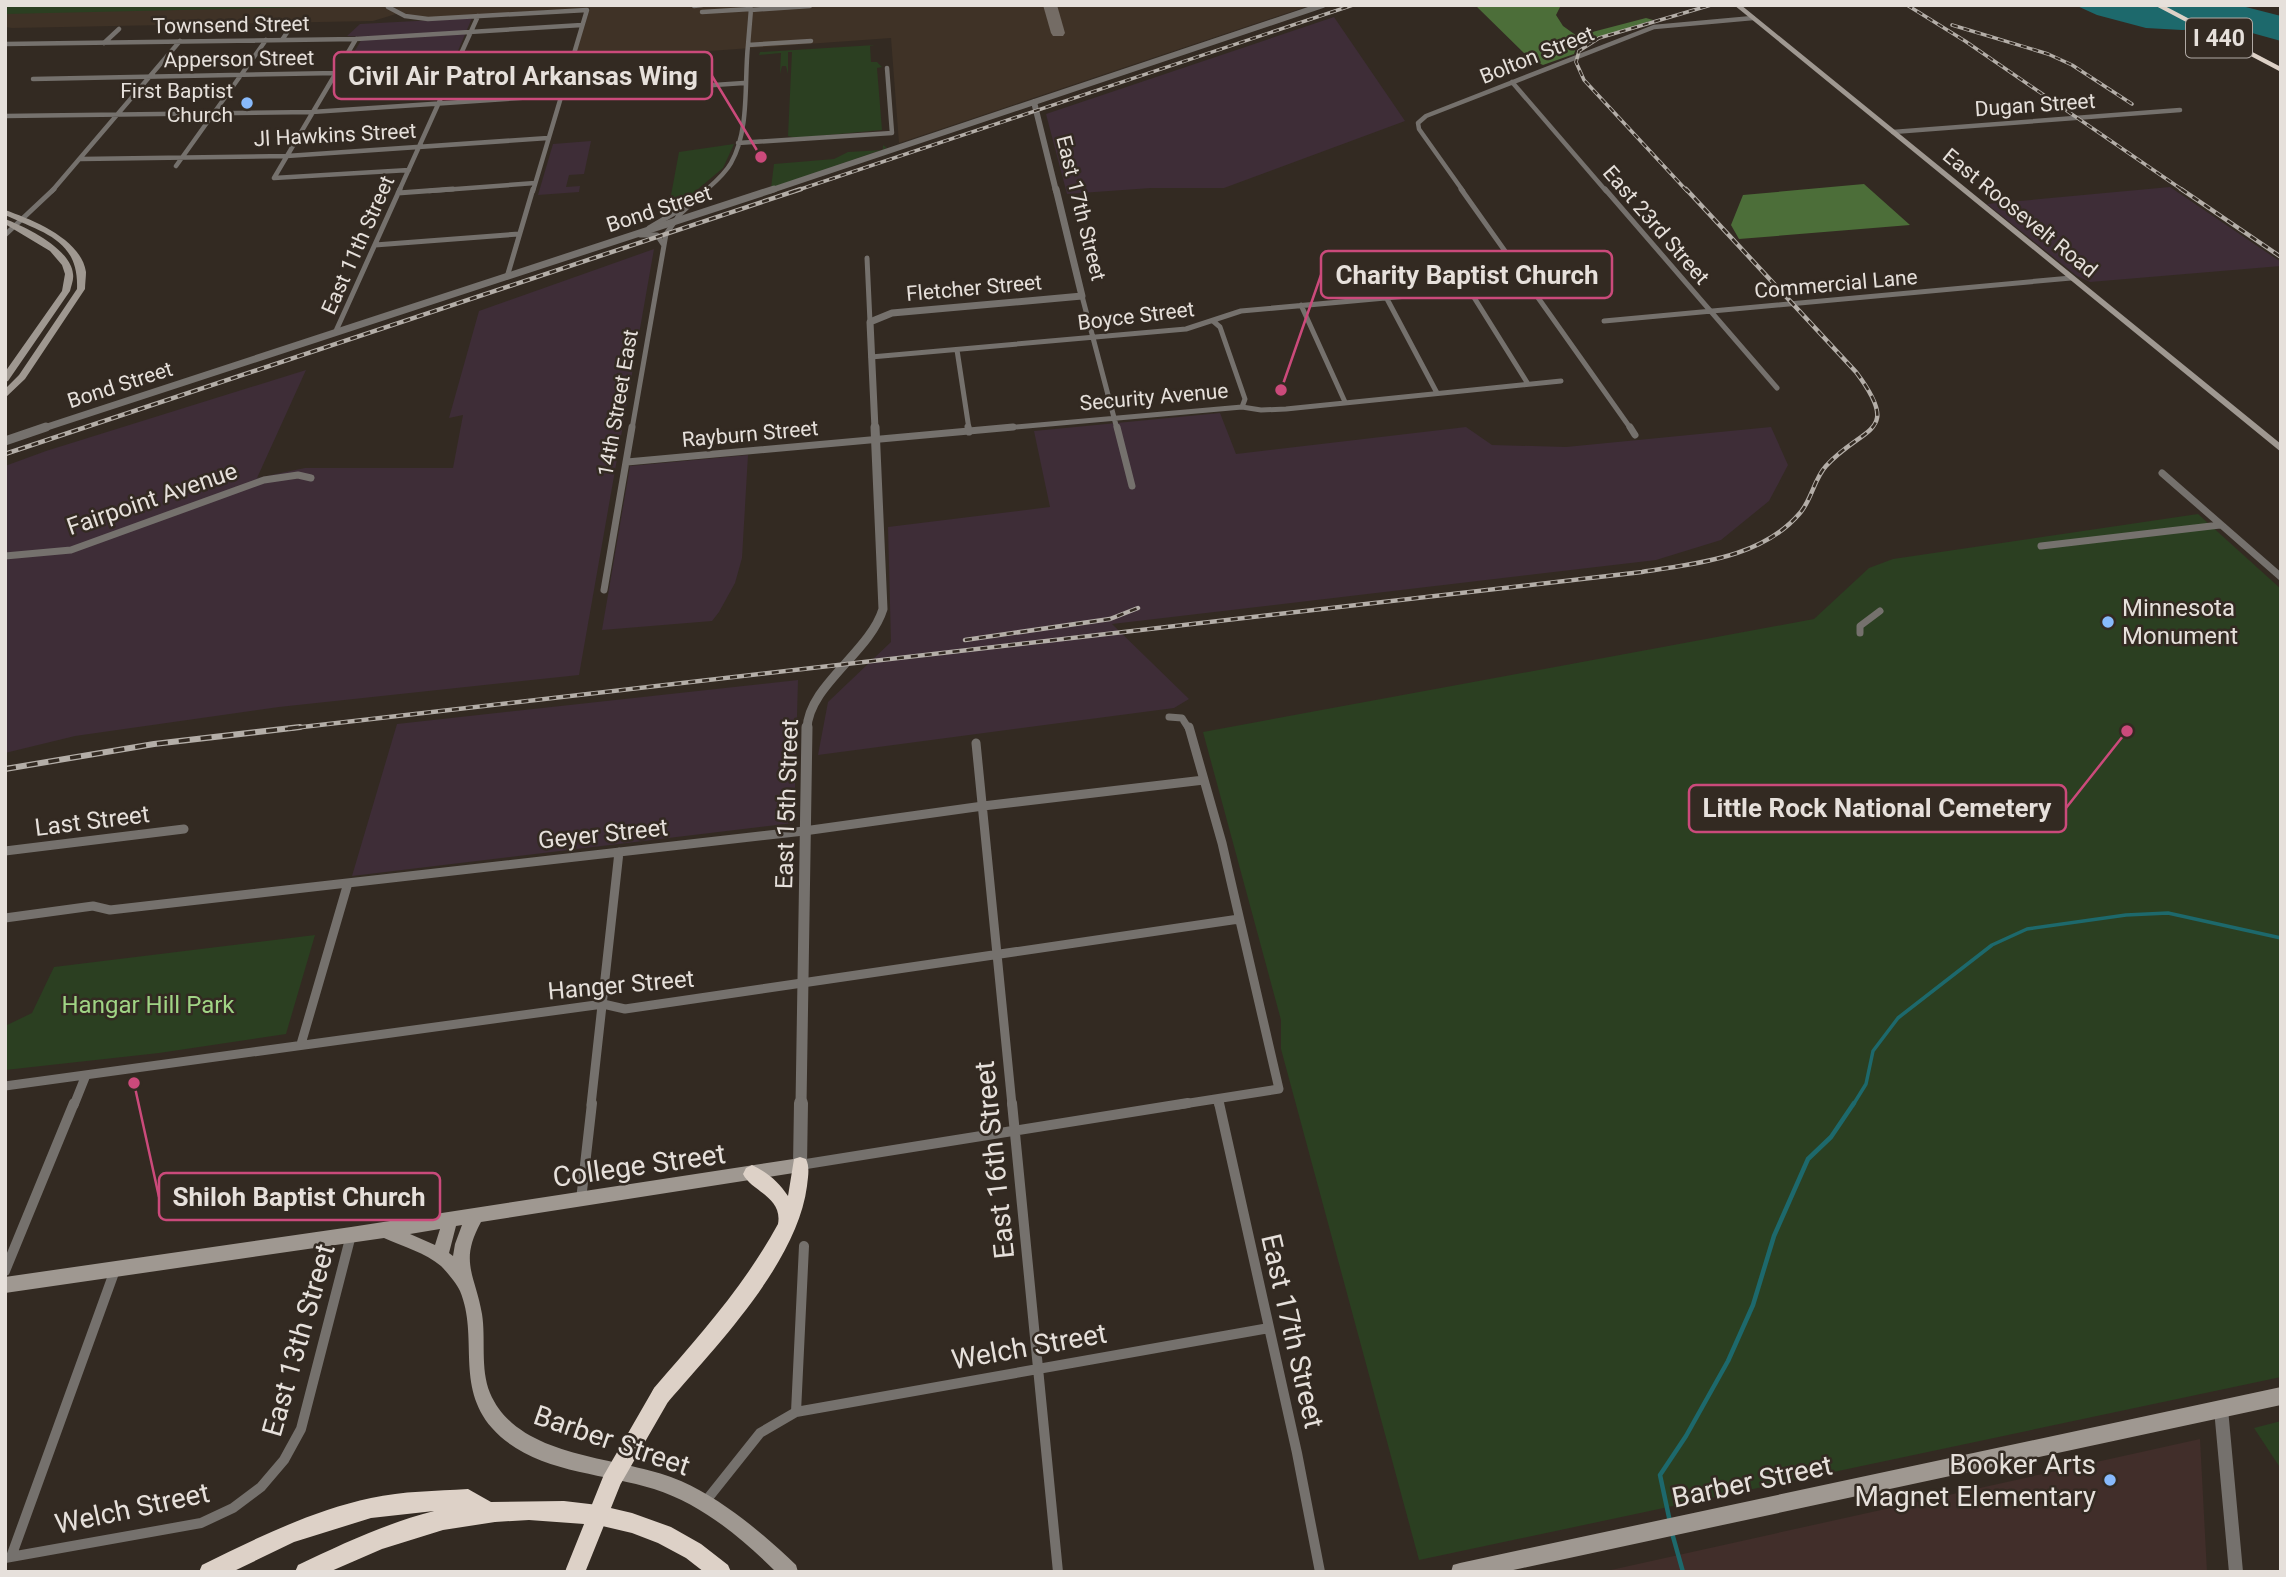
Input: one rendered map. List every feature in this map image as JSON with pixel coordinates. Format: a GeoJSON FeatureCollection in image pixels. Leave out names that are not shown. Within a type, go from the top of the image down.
{"type":"FeatureCollection","features":[{"type":"Feature","properties":{"kind":"highway","name":"I 440"},"geometry":{"type":"LineString","coordinates":[[2157,5],[2281,70]]}},
{"type":"Feature","properties":{"kind":"highway","name":"I 440"},"geometry":{"type":"LineString","coordinates":[[2171,5],[2281,62]]}},
{"type":"Feature","properties":{"kind":"highway"},"geometry":{"type":"LineString","coordinates":[[575,1572],[599,1505],[629,1447],[662,1395],[760,1274],[795,1200],[800,1165]]}},
{"type":"Feature","properties":{"kind":"highway"},"geometry":{"type":"LineString","coordinates":[[752,1174],[771,1185],[783,1201],[788,1219]]}},
{"type":"Feature","properties":{"kind":"highway"},"geometry":{"type":"LineString","coordinates":[[209,1572],[291,1532],[371,1508],[468,1499],[489,1513]]}},
{"type":"Feature","properties":{"kind":"highway"},"geometry":{"type":"LineString","coordinates":[[306,1572],[380,1539],[459,1516],[543,1511],[610,1516],[670,1538],[721,1572]]}},
{"type":"Feature","properties":{"kind":"main road","name":"East Roosevelt Road"},"geometry":{"type":"LineString","coordinates":[[1737,5],[2281,449]]}},
{"type":"Feature","properties":{"kind":"main road"},"geometry":{"type":"LineString","coordinates":[[5,212],[63,260],[69,274],[66,291],[5,379]]}},
{"type":"Feature","properties":{"kind":"main road"},"geometry":{"type":"LineString","coordinates":[[5,221],[18,223],[60,239],[82,263],[84,276],[81,289],[22,377],[5,395]]}},
{"type":"Feature","properties":{"kind":"main road","name":"College Street"},"geometry":{"type":"LineString","coordinates":[[5,1285],[351,1236],[800,1165]]}},
{"type":"Feature","properties":{"kind":"main road","name":"Barber Street"},"geometry":{"type":"LineString","coordinates":[[477,1215],[460,1248],[459,1258],[473,1307],[477,1371],[482,1391],[485,1401],[509,1434],[543,1453],[654,1480],[705,1502],[766,1548],[789,1572]]}},
{"type":"Feature","properties":{"kind":"main road"},"geometry":{"type":"LineString","coordinates":[[440,1256],[450,1220]]}},
{"type":"Feature","properties":{"kind":"main road","name":"Barber Street"},"geometry":{"type":"LineString","coordinates":[[385,1230],[440,1256],[465,1284]]}},
{"type":"Feature","properties":{"kind":"main road","name":"Barber Street"},"geometry":{"type":"LineString","coordinates":[[1460,1572],[2281,1396]]}},
{"type":"Feature","properties":{"kind":"street","name":"Bond Street"},"geometry":{"type":"LineString","coordinates":[[5,441],[709,211],[1323,5]]}},
{"type":"Feature","properties":{"kind":"street"},"geometry":{"type":"LineString","coordinates":[[694,6],[701,9],[751,10],[810,6]]}},
{"type":"Feature","properties":{"kind":"street"},"geometry":{"type":"LineString","coordinates":[[388,7],[400,15],[416,18],[586,10],[506,277]]}},
{"type":"Feature","properties":{"kind":"street"},"geometry":{"type":"LineString","coordinates":[[671,223],[685,206],[728,168],[738,143],[751,10]]}},
{"type":"Feature","properties":{"kind":"street","name":"East 11th Street"},"geometry":{"type":"LineString","coordinates":[[335,333],[478,16]]}},
{"type":"Feature","properties":{"kind":"street","name":"Bolton Street"},"geometry":{"type":"LineString","coordinates":[[1528,285],[1419,129],[1420,121],[1654,27],[1753,18]]}},
{"type":"Feature","properties":{"kind":"street","name":"Townsend Street"},"geometry":{"type":"LineString","coordinates":[[5,44],[356,39],[582,24]]}},
{"type":"Feature","properties":{"kind":"street"},"geometry":{"type":"LineString","coordinates":[[282,40],[292,25]]}},
{"type":"Feature","properties":{"kind":"street"},"geometry":{"type":"LineString","coordinates":[[104,43],[119,29]]}},
{"type":"Feature","properties":{"kind":"street"},"geometry":{"type":"LineString","coordinates":[[356,39],[274,177],[409,170]]}},
{"type":"Feature","properties":{"kind":"street"},"geometry":{"type":"LineString","coordinates":[[176,166],[266,40]]}},
{"type":"Feature","properties":{"kind":"street"},"geometry":{"type":"LineString","coordinates":[[5,235],[53,191],[180,41]]}},
{"type":"Feature","properties":{"kind":"street"},"geometry":{"type":"LineString","coordinates":[[748,45],[811,41]]}},
{"type":"Feature","properties":{"kind":"street","name":"Apperson Street"},"geometry":{"type":"LineString","coordinates":[[33,79],[336,73],[572,58]]}},
{"type":"Feature","properties":{"kind":"street"},"geometry":{"type":"LineString","coordinates":[[887,68],[892,133],[896,149]]}},
{"type":"Feature","properties":{"kind":"street","name":"East 23rd Street"},"geometry":{"type":"LineString","coordinates":[[1513,82],[1777,388]]}},
{"type":"Feature","properties":{"kind":"street"},"geometry":{"type":"LineString","coordinates":[[5,116],[312,112],[744,83]]}},
{"type":"Feature","properties":{"kind":"street","name":"East 17th Street"},"geometry":{"type":"LineString","coordinates":[[1034,102],[1132,486]]}},
{"type":"Feature","properties":{"kind":"street","name":"Dugan Street"},"geometry":{"type":"LineString","coordinates":[[1893,132],[2180,110]]}},
{"type":"Feature","properties":{"kind":"street"},"geometry":{"type":"LineString","coordinates":[[738,143],[892,133]]}},
{"type":"Feature","properties":{"kind":"street","name":"Jl Hawkins Street"},"geometry":{"type":"LineString","coordinates":[[81,159],[286,156],[548,138]]}},
{"type":"Feature","properties":{"kind":"street"},"geometry":{"type":"LineString","coordinates":[[398,193],[534,183]]}},
{"type":"Feature","properties":{"kind":"street"},"geometry":{"type":"LineString","coordinates":[[685,206],[691,212],[709,211]]}},
{"type":"Feature","properties":{"kind":"street"},"geometry":{"type":"LineString","coordinates":[[627,238],[685,206]]}},
{"type":"Feature","properties":{"kind":"street","name":"14th Street East"},"geometry":{"type":"LineString","coordinates":[[604,590],[663,246],[671,223]]}},
{"type":"Feature","properties":{"kind":"street"},"geometry":{"type":"LineString","coordinates":[[375,245],[519,234]]}},
{"type":"Feature","properties":{"kind":"street"},"geometry":{"type":"LineString","coordinates":[[627,238],[653,234],[661,238],[663,246]]}},
{"type":"Feature","properties":{"kind":"street","name":"East 15th Street"},"geometry":{"type":"LineString","coordinates":[[800,1165],[804,831],[809,715],[819,697],[882,616],[867,258]]}},
{"type":"Feature","properties":{"kind":"street","name":"Commercial Lane"},"geometry":{"type":"LineString","coordinates":[[1604,321],[2071,278]]}},
{"type":"Feature","properties":{"kind":"street"},"geometry":{"type":"LineString","coordinates":[[1528,285],[1634,435]]}},
{"type":"Feature","properties":{"kind":"street","name":"Boyce Street"},"geometry":{"type":"LineString","coordinates":[[871,357],[1186,329],[1213,321],[1224,314],[1241,311],[1528,285]]}},
{"type":"Feature","properties":{"kind":"street"},"geometry":{"type":"LineString","coordinates":[[1470,291],[1528,384]]}},
{"type":"Feature","properties":{"kind":"street","name":"Fletcher Street"},"geometry":{"type":"LineString","coordinates":[[870,322],[892,313],[1082,296]]}},
{"type":"Feature","properties":{"kind":"street"},"geometry":{"type":"LineString","coordinates":[[1386,297],[1437,393]]}},
{"type":"Feature","properties":{"kind":"street"},"geometry":{"type":"LineString","coordinates":[[1301,305],[1345,402]]}},
{"type":"Feature","properties":{"kind":"street"},"geometry":{"type":"LineString","coordinates":[[1213,321],[1220,327],[1245,399],[1242,407]]}},
{"type":"Feature","properties":{"kind":"street"},"geometry":{"type":"LineString","coordinates":[[957,350],[969,432]]}},
{"type":"Feature","properties":{"kind":"street","name":"Security Avenue"},"geometry":{"type":"LineString","coordinates":[[876,441],[1242,407],[1261,410],[1561,381]]}},
{"type":"Feature","properties":{"kind":"street","name":"Rayburn Street"},"geometry":{"type":"LineString","coordinates":[[627,462],[876,441]]}},
{"type":"Feature","properties":{"kind":"street"},"geometry":{"type":"LineString","coordinates":[[2162,473],[2281,578]]}},
{"type":"Feature","properties":{"kind":"street","name":"Fairpoint Avenue"},"geometry":{"type":"LineString","coordinates":[[5,556],[71,550],[264,480],[298,475],[311,478]]}},
{"type":"Feature","properties":{"kind":"street"},"geometry":{"type":"LineString","coordinates":[[2041,546],[2220,525]]}},
{"type":"Feature","properties":{"kind":"street"},"geometry":{"type":"LineString","coordinates":[[1860,633],[1862,624],[1880,611]]}},
{"type":"Feature","properties":{"kind":"street"},"geometry":{"type":"LineString","coordinates":[[1169,717],[1182,718],[1188,724],[1239,919]]}},
{"type":"Feature","properties":{"kind":"street","name":"East 16th Street"},"geometry":{"type":"LineString","coordinates":[[976,743],[1058,1572]]}},
{"type":"Feature","properties":{"kind":"street","name":"Geyer Street"},"geometry":{"type":"LineString","coordinates":[[5,918],[93,906],[110,910],[498,863],[804,831],[983,806],[1204,780]]}},
{"type":"Feature","properties":{"kind":"street","name":"Last Street"},"geometry":{"type":"LineString","coordinates":[[5,851],[184,829]]}},
{"type":"Feature","properties":{"kind":"street"},"geometry":{"type":"LineString","coordinates":[[581,1200],[619,852]]}},
{"type":"Feature","properties":{"kind":"street"},"geometry":{"type":"LineString","coordinates":[[301,1044],[348,883]]}},
{"type":"Feature","properties":{"kind":"street","name":"Hanger Street"},"geometry":{"type":"LineString","coordinates":[[5,1086],[603,1004],[625,1009],[1239,919]]}},
{"type":"Feature","properties":{"kind":"street","name":"College Street"},"geometry":{"type":"LineString","coordinates":[[800,1165],[1218,1101],[1279,1089],[1239,919]]}},
{"type":"Feature","properties":{"kind":"street"},"geometry":{"type":"LineString","coordinates":[[5,1271],[86,1075]]}},
{"type":"Feature","properties":{"kind":"street","name":"East 17th Street"},"geometry":{"type":"LineString","coordinates":[[1218,1101],[1320,1572]]}},
{"type":"Feature","properties":{"kind":"street","name":"East 13th Street"},"geometry":{"type":"LineString","coordinates":[[260,1488],[288,1456],[302,1429],[351,1236]]}},
{"type":"Feature","properties":{"kind":"street"},"geometry":{"type":"LineString","coordinates":[[705,1502],[760,1433],[796,1412],[804,1246]]}},
{"type":"Feature","properties":{"kind":"street"},"geometry":{"type":"LineString","coordinates":[[8,1557],[115,1269]]}},
{"type":"Feature","properties":{"kind":"street","name":"Welch Street"},"geometry":{"type":"LineString","coordinates":[[796,1412],[1269,1328]]}},
{"type":"Feature","properties":{"kind":"street"},"geometry":{"type":"LineString","coordinates":[[2221,1409],[2236,1572]]}},
{"type":"Feature","properties":{"kind":"street","name":"Welch Street"},"geometry":{"type":"LineString","coordinates":[[8,1557],[201,1523],[227,1513],[260,1488]]}},
{"type":"Feature","properties":{"kind":"shaded area"},"geometry":{"type":"Polygon","coordinates":[[[5,5],[1311,5],[899,143],[891,38],[710,51],[705,83],[564,93],[590,8],[428,18],[396,14],[373,21],[12,28],[5,27],[5,5]]]}},
{"type":"Feature","properties":{"kind":"shaded area"},"geometry":{"type":"Polygon","coordinates":[[[1334,17],[1405,121],[1224,188],[1151,188],[1067,194],[1046,114],[1334,17]]]}},
{"type":"Feature","properties":{"kind":"shaded area"},"geometry":{"type":"Polygon","coordinates":[[[472,18],[452,65],[343,71],[363,37],[347,36],[360,24],[472,18]]]}},
{"type":"Feature","properties":{"kind":"shaded area"},"geometry":{"type":"Polygon","coordinates":[[[591,141],[584,174],[569,175],[566,187],[580,186],[579,192],[538,195],[553,144],[591,141]]]}},
{"type":"Feature","properties":{"kind":"shaded area"},"geometry":{"type":"Polygon","coordinates":[[[2170,187],[2281,262],[2281,266],[2090,282],[2077,276],[1987,204],[2170,187]]]}},
{"type":"Feature","properties":{"kind":"shaded area"},"geometry":{"type":"Polygon","coordinates":[[[654,249],[579,675],[279,707],[75,736],[5,753],[5,466],[306,370],[257,478],[305,468],[453,468],[463,415],[449,418],[479,311],[654,249]]]}},
{"type":"Feature","properties":{"kind":"shaded area"},"geometry":{"type":"Polygon","coordinates":[[[1220,413],[1236,454],[1466,427],[1492,445],[1566,447],[1771,427],[1788,465],[1769,501],[1721,540],[1656,560],[1112,624],[1189,699],[1174,708],[818,755],[828,702],[891,642],[888,527],[1050,507],[1034,431],[1220,413]]]}},
{"type":"Feature","properties":{"kind":"shaded area"},"geometry":{"type":"Polygon","coordinates":[[[748,455],[742,558],[735,583],[712,621],[602,630],[630,466],[748,455]]]}},
{"type":"Feature","properties":{"kind":"shaded area"},"geometry":{"type":"Polygon","coordinates":[[[798,680],[794,823],[352,876],[397,724],[798,680]]]}},
{"type":"Feature","properties":{"kind":"shaded area","name":"Booker Arts Magnet Elementary"},"geometry":{"type":"Polygon","coordinates":[[[2200,1439],[2207,1572],[1602,1572],[2200,1439]]]}},
{"type":"Feature","properties":{"kind":"green space"},"geometry":{"type":"Polygon","coordinates":[[[5,5],[396,5],[5,14],[5,5]]]}},
{"type":"Feature","properties":{"kind":"green space"},"geometry":{"type":"Polygon","coordinates":[[[1475,5],[1561,5],[1556,15],[1563,26],[1577,36],[1646,18],[1653,20],[1577,45],[1574,54],[1543,65],[1530,59],[1475,5]]]}},
{"type":"Feature","properties":{"kind":"green space"},"geometry":{"type":"Polygon","coordinates":[[[875,45],[870,46],[871,62],[877,62],[882,67],[877,68],[882,130],[796,138],[788,136],[792,52],[788,52],[788,74],[786,66],[782,66],[780,74],[781,53],[759,55],[760,52],[875,45]]]}},
{"type":"Feature","properties":{"kind":"green space"},"geometry":{"type":"Polygon","coordinates":[[[734,144],[723,168],[672,211],[669,206],[679,152],[734,144]]]}},
{"type":"Feature","properties":{"kind":"green space"},"geometry":{"type":"Polygon","coordinates":[[[881,150],[771,188],[774,164],[834,159],[848,152],[881,150]]]}},
{"type":"Feature","properties":{"kind":"green space"},"geometry":{"type":"Polygon","coordinates":[[[1864,184],[1910,225],[1739,239],[1731,225],[1743,195],[1864,184]]]}},
{"type":"Feature","properties":{"kind":"green space"},"geometry":{"type":"Polygon","coordinates":[[[2198,514],[2281,589],[2281,1377],[1419,1560],[1281,1049],[1281,1020],[1203,732],[1814,619],[1869,568],[1893,559],[2198,514]]]}},
{"type":"Feature","properties":{"kind":"green space","name":"Hangar Hill Park"},"geometry":{"type":"Polygon","coordinates":[[[315,935],[286,1034],[159,1053],[5,1070],[5,1026],[32,1013],[54,967],[315,935]]]}},
{"type":"Feature","properties":{"kind":"green space"},"geometry":{"type":"Polygon","coordinates":[[[2281,1421],[2281,1469],[2254,1428],[2281,1421]]]}},
{"type":"Feature","properties":{"kind":"water"},"geometry":{"type":"Polygon","coordinates":[[[2075,5],[2238,5],[2281,16],[2281,41],[2234,28],[2146,28],[2097,15],[2075,5]]]}},
{"type":"Feature","properties":{"kind":"waterway"},"geometry":{"type":"LineString","coordinates":[[1853,1105],[1866,1084],[1873,1051],[1898,1018],[1992,945],[2027,929],[2126,915],[2168,913],[2281,938]]}},
{"type":"Feature","properties":{"kind":"waterway"},"geometry":{"type":"LineString","coordinates":[[1670,1522],[1660,1475],[1686,1436],[1728,1361],[1753,1305],[1774,1236],[1808,1159],[1831,1137],[1854,1103]]}},
{"type":"Feature","properties":{"kind":"waterway"},"geometry":{"type":"LineString","coordinates":[[1672,1533],[1683,1572]]}},
{"type":"Feature","properties":{"kind":"taxiway"},"geometry":{"type":"LineString","coordinates":[[1050,5],[1058,33]]}},
{"type":"Feature","properties":{"kind":"railway"},"geometry":{"type":"LineString","coordinates":[[801,189],[1353,5]]}},
{"type":"Feature","properties":{"kind":"railway"},"geometry":{"type":"LineString","coordinates":[[1687,191],[1584,80],[1576,62],[1579,51],[1599,38],[1711,5]]}},
{"type":"Feature","properties":{"kind":"railway"},"geometry":{"type":"LineString","coordinates":[[1907,5],[1965,41],[2184,191]]}},
{"type":"Feature","properties":{"kind":"railway"},"geometry":{"type":"LineString","coordinates":[[1952,25],[2048,54],[2072,65],[2132,104]]}},
{"type":"Feature","properties":{"kind":"railway"},"geometry":{"type":"LineString","coordinates":[[5,454],[801,189]]}},
{"type":"Feature","properties":{"kind":"railway"},"geometry":{"type":"LineString","coordinates":[[795,191],[801,189]]}},
{"type":"Feature","properties":{"kind":"railway"},"geometry":{"type":"LineString","coordinates":[[285,729],[1642,572],[1706,561],[1748,549],[1785,528],[1800,513],[1826,466],[1872,427],[1877,419],[1876,408],[1870,392],[1856,372],[1686,189]]}},
{"type":"Feature","properties":{"kind":"railway"},"geometry":{"type":"LineString","coordinates":[[2181,189],[2281,257]]}},
{"type":"Feature","properties":{"kind":"railway"},"geometry":{"type":"LineString","coordinates":[[965,640],[1110,619],[1138,608]]}},
{"type":"Feature","properties":{"kind":"railway"},"geometry":{"type":"LineString","coordinates":[[5,769],[154,744],[300,727]]}},
{"type":"Feature","properties":{"kind":"place","name":"First Baptist Church"},"geometry":{"type":"Point","coordinates":[247,103]}},
{"type":"Feature","properties":{"kind":"place","name":"Civil Air Patrol Arkansas Wing"},"geometry":{"type":"Point","coordinates":[761,157]}},
{"type":"Feature","properties":{"kind":"place","name":"Charity Baptist Church"},"geometry":{"type":"Point","coordinates":[1281,390]}},
{"type":"Feature","properties":{"kind":"place","name":"Minnesota Monument"},"geometry":{"type":"Point","coordinates":[2108,622]}},
{"type":"Feature","properties":{"kind":"place","name":"Little Rock National Cemetery"},"geometry":{"type":"Point","coordinates":[2127,731]}},
{"type":"Feature","properties":{"kind":"place","name":"Shiloh Baptist Church"},"geometry":{"type":"Point","coordinates":[134,1083]}},
{"type":"Feature","properties":{"kind":"place","name":"Booker Arts Magnet Elementary"},"geometry":{"type":"Point","coordinates":[2110,1480]}}]}
